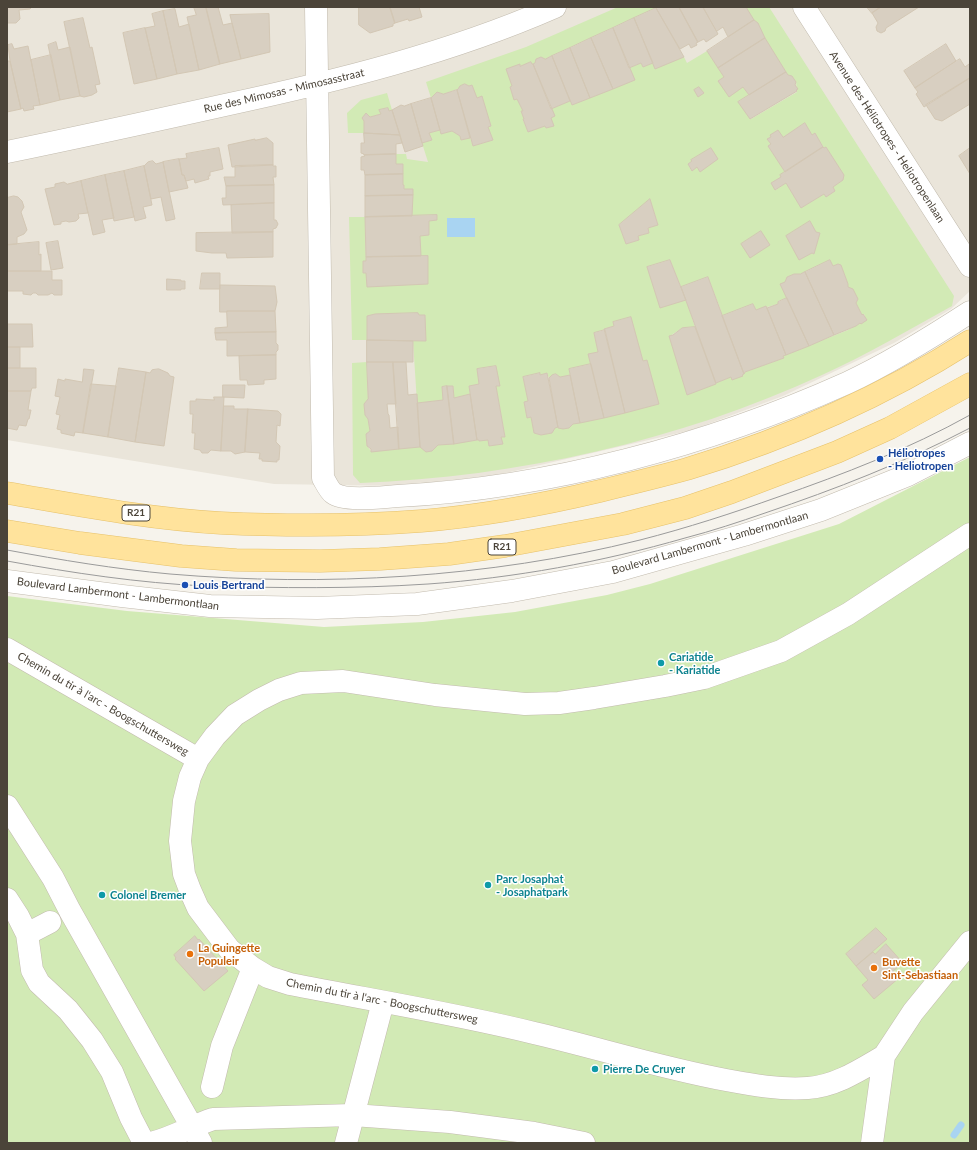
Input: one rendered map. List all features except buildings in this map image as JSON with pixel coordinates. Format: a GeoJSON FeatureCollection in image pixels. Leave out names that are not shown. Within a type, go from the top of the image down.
{"type":"FeatureCollection","features":[{"type":"Feature","properties":{"kind":"main road","name":"R21"},"geometry":{"type":"LineString","coordinates":[[7,493],[172,518],[219,523],[330,525],[424,521],[522,507],[579,496],[687,469],[804,428],[857,404],[950,354],[970,341]]}},
{"type":"Feature","properties":{"kind":"main road","name":"R21"},"geometry":{"type":"LineString","coordinates":[[7,531],[95,545],[181,556],[236,560],[320,561],[380,559],[449,554],[505,546],[623,524],[685,508],[732,492],[843,449],[890,428],[970,384]]}},
{"type":"Feature","properties":{"kind":"street"},"geometry":{"type":"LineString","coordinates":[[316,7],[323,478],[332,492],[342,497],[364,498],[437,494],[514,483],[592,468],[685,444],[758,419],[847,383],[910,350],[970,312]]}},
{"type":"Feature","properties":{"kind":"street","name":"Rue des Mimosas - Mimosasstraat"},"geometry":{"type":"LineString","coordinates":[[7,152],[144,123],[380,69],[459,44],[555,7]]}},
{"type":"Feature","properties":{"kind":"street","name":"Avenue des Héliotropes - Heliotropenlaan"},"geometry":{"type":"LineString","coordinates":[[804,7],[970,266]]}},
{"type":"Feature","properties":{"kind":"street","name":"Boulevard Lambermont - Lambermontlaan"},"geometry":{"type":"LineString","coordinates":[[7,580],[122,596],[210,606],[317,608],[417,604],[512,591],[613,572],[807,514],[908,475],[970,443]]}},
{"type":"Feature","properties":{"kind":"street"},"geometry":{"type":"LineString","coordinates":[[198,758],[215,736],[235,715],[258,700],[279,690],[301,683],[343,681],[436,695],[525,704],[559,703],[594,698],[704,678],[781,651],[848,614],[970,534]]}},
{"type":"Feature","properties":{"kind":"street","name":"Chemin du tir à l'arc - Boogschuttersweg"},"geometry":{"type":"LineString","coordinates":[[7,649],[198,758],[190,777],[184,801],[180,841],[184,874],[198,908],[229,950],[268,977],[290,984],[534,1033],[696,1074],[769,1087],[804,1088],[826,1085],[842,1080],[884,1056]]}},
{"type":"Feature","properties":{"kind":"street"},"geometry":{"type":"LineString","coordinates":[[7,806],[53,878],[197,1135]]}},
{"type":"Feature","properties":{"kind":"street"},"geometry":{"type":"LineString","coordinates":[[7,899],[27,934],[32,970],[39,983],[68,1010],[92,1040],[112,1072],[131,1118],[144,1143]]}},
{"type":"Feature","properties":{"kind":"street"},"geometry":{"type":"LineString","coordinates":[[27,934],[50,922]]}},
{"type":"Feature","properties":{"kind":"street"},"geometry":{"type":"LineString","coordinates":[[872,1143],[884,1056],[914,1012],[970,942]]}},
{"type":"Feature","properties":{"kind":"street"},"geometry":{"type":"LineString","coordinates":[[212,1087],[222,1046],[253,968]]}},
{"type":"Feature","properties":{"kind":"street"},"geometry":{"type":"LineString","coordinates":[[346,1143],[383,1002]]}},
{"type":"Feature","properties":{"kind":"street"},"geometry":{"type":"LineString","coordinates":[[151,1143],[197,1135],[213,1119],[353,1115],[450,1122],[534,1133],[584,1143]]}},
{"type":"Feature","properties":{"kind":"shaded area"},"geometry":{"type":"Polygon","coordinates":[[[7,7],[970,7],[970,291],[951,309],[894,343],[783,396],[692,430],[497,475],[401,486],[274,484],[7,440],[7,7]]]}},
{"type":"Feature","properties":{"kind":"green space"},"geometry":{"type":"Polygon","coordinates":[[[618,7],[658,7],[545,59],[541,57],[536,59],[535,63],[533,64],[520,66],[519,64],[510,88],[514,99],[517,99],[523,111],[521,111],[523,120],[528,132],[545,126],[546,128],[553,126],[551,109],[570,101],[572,105],[634,80],[629,68],[641,63],[643,67],[653,63],[684,57],[687,63],[707,51],[724,77],[718,81],[743,87],[749,95],[738,102],[751,119],[797,92],[796,82],[792,76],[788,75],[786,72],[761,32],[760,25],[752,18],[746,7],[769,7],[954,296],[952,306],[871,351],[822,375],[768,398],[712,419],[654,437],[596,452],[537,464],[478,473],[360,483],[353,475],[352,363],[367,362],[368,399],[364,404],[365,415],[368,419],[370,431],[366,434],[367,446],[371,451],[420,447],[429,452],[438,445],[479,440],[488,440],[489,446],[502,444],[501,437],[505,436],[496,386],[499,385],[496,366],[477,369],[479,384],[469,386],[470,394],[454,398],[453,386],[442,387],[443,400],[417,403],[413,341],[426,341],[425,315],[419,315],[418,313],[375,314],[367,316],[367,340],[352,340],[349,217],[365,217],[366,261],[363,261],[428,266],[428,256],[421,256],[420,236],[429,235],[429,221],[437,215],[412,216],[413,189],[404,189],[403,164],[396,164],[396,154],[406,154],[407,159],[428,162],[422,143],[432,140],[429,133],[440,130],[441,134],[452,131],[460,136],[461,140],[470,138],[473,146],[493,140],[488,127],[491,126],[482,97],[477,98],[472,85],[469,86],[465,84],[458,89],[443,94],[437,92],[431,98],[426,82],[526,47],[618,7]],[[805,123],[783,137],[771,137],[767,139],[771,144],[768,146],[785,172],[781,177],[771,183],[776,190],[786,183],[801,208],[824,194],[826,197],[835,191],[833,187],[843,180],[844,175],[826,147],[824,148],[815,133],[812,135],[805,123]],[[711,149],[691,160],[692,161],[688,164],[691,170],[697,167],[700,172],[711,149]],[[650,200],[619,225],[626,244],[639,240],[638,236],[649,233],[648,228],[658,224],[650,200]],[[810,222],[799,260],[812,253],[814,254],[820,233],[816,232],[810,222]],[[670,260],[647,267],[686,300],[695,327],[682,328],[670,336],[687,395],[784,358],[783,356],[848,330],[866,320],[864,314],[862,315],[856,303],[858,299],[848,287],[841,265],[838,264],[833,266],[830,260],[800,274],[794,274],[787,277],[785,282],[787,298],[778,301],[778,304],[756,310],[753,304],[722,316],[708,277],[681,287],[670,260]],[[631,318],[614,322],[614,326],[594,333],[598,352],[589,354],[591,364],[569,369],[570,375],[560,377],[556,374],[549,378],[547,373],[540,375],[540,373],[523,377],[528,401],[524,402],[527,418],[531,417],[534,433],[541,435],[552,433],[555,428],[569,428],[573,424],[658,404],[647,360],[643,361],[631,318]]]}},
{"type":"Feature","properties":{"kind":"green space"},"geometry":{"type":"Polygon","coordinates":[[[387,93],[392,110],[389,111],[388,108],[380,110],[381,114],[370,117],[366,113],[364,133],[348,133],[347,113],[361,100],[387,93]]]}},
{"type":"Feature","properties":{"kind":"green space","name":"Parc Josaphat - Josaphatpark"},"geometry":{"type":"Polygon","coordinates":[[[970,457],[970,1143],[7,1143],[7,596],[127,611],[324,627],[423,622],[515,612],[607,595],[650,584],[839,524],[970,457]]]}},
{"type":"Feature","properties":{"kind":"water"},"geometry":{"type":"Polygon","coordinates":[[[447,218],[475,218],[475,237],[447,237],[447,218]]]}},
{"type":"Feature","properties":{"kind":"waterway"},"geometry":{"type":"LineString","coordinates":[[954,1135],[961,1125]]}},
{"type":"Feature","properties":{"kind":"tram line"},"geometry":{"type":"LineString","coordinates":[[7,550],[88,564],[149,572],[228,578],[287,580],[406,576],[466,571],[525,563],[583,553],[640,540],[727,514],[852,470],[924,439],[970,415]]}},
{"type":"Feature","properties":{"kind":"tram line"},"geometry":{"type":"LineString","coordinates":[[7,561],[106,577],[156,583],[205,586],[288,588],[372,587],[493,578],[590,562],[654,547],[725,526],[818,495],[869,475],[920,453],[970,428]]}},
{"type":"Feature","properties":{"kind":"place","name":"Héliotropes - Heliotropen"},"geometry":{"type":"Point","coordinates":[880,459]}},
{"type":"Feature","properties":{"kind":"place","name":"Louis Bertrand"},"geometry":{"type":"Point","coordinates":[185,585]}},
{"type":"Feature","properties":{"kind":"place","name":"Cariatide - Kariatide"},"geometry":{"type":"Point","coordinates":[661,663]}},
{"type":"Feature","properties":{"kind":"place","name":"Parc Josaphat - Josaphatpark"},"geometry":{"type":"Point","coordinates":[488,885]}},
{"type":"Feature","properties":{"kind":"place","name":"Colonel Bremer"},"geometry":{"type":"Point","coordinates":[102,895]}},
{"type":"Feature","properties":{"kind":"place","name":"La Guingette Populeir"},"geometry":{"type":"Point","coordinates":[190,954]}},
{"type":"Feature","properties":{"kind":"place","name":"Buvette Sint-Sebastiaan"},"geometry":{"type":"Point","coordinates":[874,968]}},
{"type":"Feature","properties":{"kind":"place","name":"Pierre De Cruyer"},"geometry":{"type":"Point","coordinates":[595,1069]}}]}
